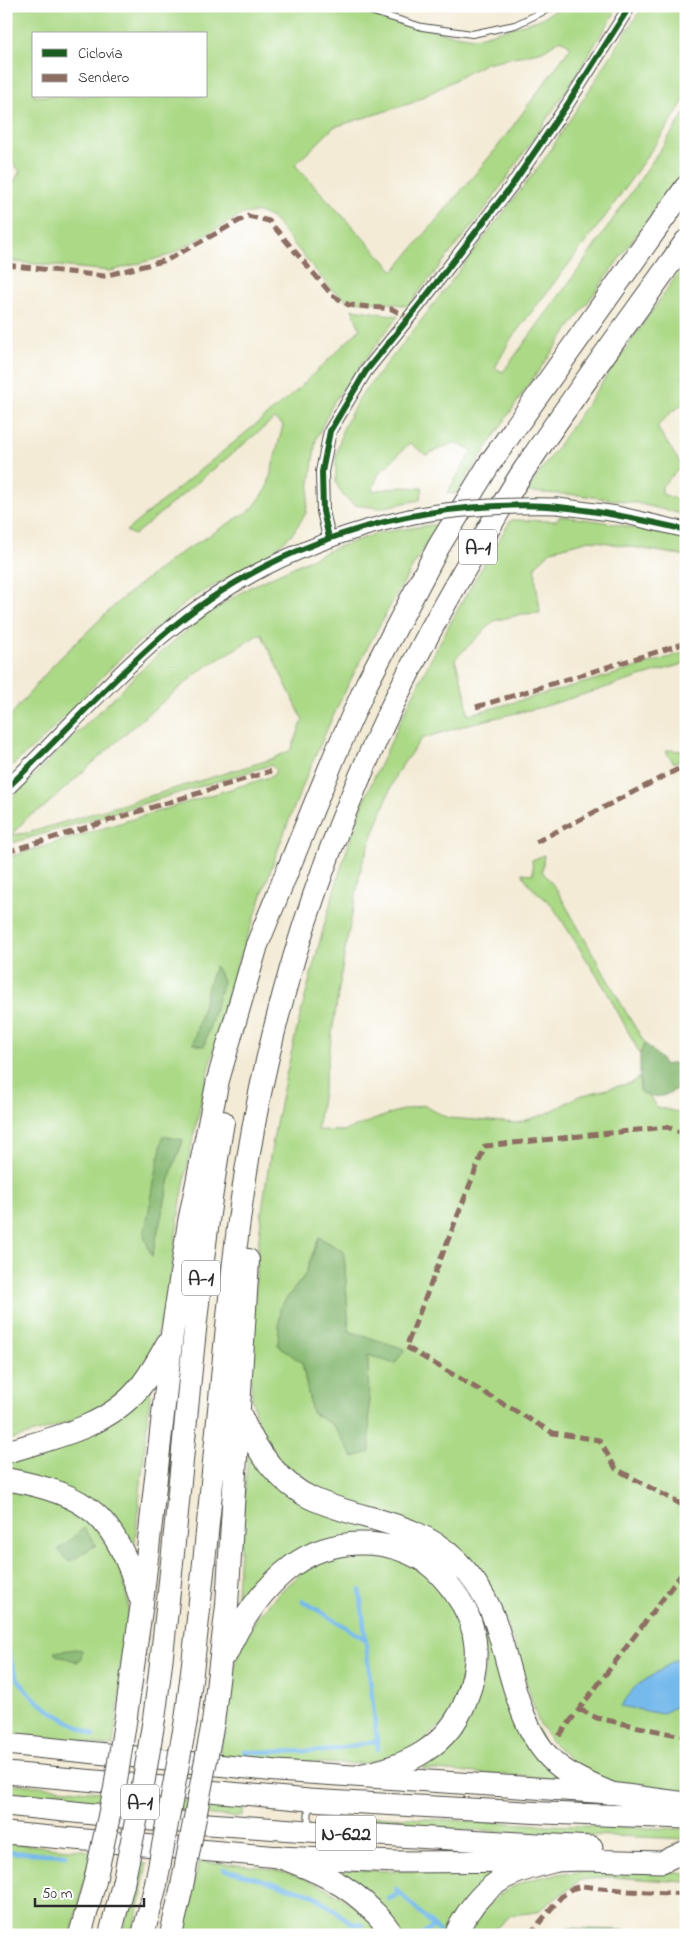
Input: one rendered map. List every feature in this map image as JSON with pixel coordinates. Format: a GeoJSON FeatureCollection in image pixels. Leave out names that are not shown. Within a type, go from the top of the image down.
{"type":"FeatureCollection","features":[{"type":"Feature","properties":{"kind":"highway","name":"A-1"},"geometry":{"type":"LineString","coordinates":[[110,1935],[123,1884],[141,1797],[154,1719],[173,1560],[203,1252],[214,1174],[225,1114],[250,1003],[298,847],[335,755],[367,683],[439,546],[490,463],[686,187]]}},
{"type":"Feature","properties":{"kind":"highway","name":"A-1"},"geometry":{"type":"LineString","coordinates":[[143,1935],[156,1884],[186,1720],[202,1583],[230,1290],[257,1109],[267,1058],[297,952],[340,824],[372,748],[439,611],[523,472],[686,241]]}},
{"type":"Feature","properties":{"kind":"highway"},"geometry":{"type":"LineString","coordinates":[[80,1935],[114,1788],[126,1716],[142,1603],[172,1334],[203,1146],[218,1080],[257,945],[298,847]]}},
{"type":"Feature","properties":{"kind":"highway"},"geometry":{"type":"LineString","coordinates":[[170,1935],[182,1886],[213,1723],[228,1605],[257,1109]]}},
{"type":"Feature","properties":{"kind":"highway"},"geometry":{"type":"LineString","coordinates":[[6,1452],[73,1432],[100,1419],[117,1408],[139,1388],[154,1368],[172,1334]]}},
{"type":"Feature","properties":{"kind":"highway"},"geometry":{"type":"LineString","coordinates":[[239,1411],[249,1435],[270,1468],[288,1484],[311,1498],[396,1525],[419,1535],[441,1548],[456,1560],[484,1595],[496,1622],[525,1717],[538,1742],[554,1761],[578,1779],[610,1793]]}},
{"type":"Feature","properties":{"kind":"highway"},"geometry":{"type":"LineString","coordinates":[[6,1479],[34,1484],[64,1494],[88,1506],[106,1523],[118,1541],[131,1569],[142,1603]]}},
{"type":"Feature","properties":{"kind":"highway"},"geometry":{"type":"LineString","coordinates":[[220,1673],[231,1644],[242,1623],[258,1600],[292,1566],[310,1555],[328,1548],[357,1543],[402,1549],[428,1563],[445,1579],[460,1599],[472,1620],[476,1643],[476,1664],[472,1686],[461,1714],[445,1734],[422,1754],[386,1770],[361,1775]]}},
{"type":"Feature","properties":{"kind":"highway"},"geometry":{"type":"LineString","coordinates":[[6,1744],[277,1771],[361,1775],[610,1793],[686,1803]]}},
{"type":"Feature","properties":{"kind":"highway","name":"N-622"},"geometry":{"type":"LineString","coordinates":[[6,1773],[309,1800],[544,1814],[686,1818]]}},
{"type":"Feature","properties":{"kind":"highway","name":"N-622"},"geometry":{"type":"LineString","coordinates":[[6,1805],[152,1820],[308,1831],[578,1847],[686,1851]]}},
{"type":"Feature","properties":{"kind":"highway"},"geometry":{"type":"LineString","coordinates":[[6,1833],[279,1857],[396,1862],[582,1860],[662,1862],[686,1851]]}},
{"type":"Feature","properties":{"kind":"highway"},"geometry":{"type":"LineString","coordinates":[[279,1857],[307,1867],[350,1890],[373,1910],[394,1935]]}},
{"type":"Feature","properties":{"kind":"highway"},"geometry":{"type":"LineString","coordinates":[[456,1935],[474,1903],[492,1884],[527,1868],[556,1861]]}},
{"type":"Feature","properties":{"kind":"street"},"geometry":{"type":"LineString","coordinates":[[329,538],[323,512],[322,472],[330,431],[366,371],[512,184],[567,105],[630,6]]}},
{"type":"Feature","properties":{"kind":"street"},"geometry":{"type":"LineString","coordinates":[[6,789],[126,669],[163,635],[203,604],[242,578],[329,538],[409,516],[450,509],[518,506],[558,506],[617,514],[686,530]]}},
{"type":"Feature","properties":{"kind":"lane"},"geometry":{"type":"LineString","coordinates":[[354,6],[422,27],[472,34],[515,25],[555,6]]}},
{"type":"Feature","properties":{"kind":"lane"},"geometry":{"type":"LineString","coordinates":[[308,1831],[309,1800]]}},
{"type":"Feature","properties":{"kind":"green space"},"geometry":{"type":"Polygon","coordinates":[[[6,6],[340,6],[448,34],[475,38],[538,20],[563,6],[619,6],[568,88],[486,208],[408,306],[348,301],[332,290],[272,218],[259,212],[243,214],[170,255],[111,271],[6,261],[6,190],[11,187],[20,171],[6,157],[6,6]],[[561,39],[543,51],[486,63],[412,103],[334,127],[295,165],[394,271],[496,149],[571,47],[561,39]]]}},
{"type":"Feature","properties":{"kind":"green space"},"geometry":{"type":"Polygon","coordinates":[[[643,6],[686,6],[686,97],[605,217],[510,340],[495,368],[503,372],[579,269],[686,112],[686,166],[529,384],[456,494],[447,493],[473,450],[453,443],[426,455],[410,443],[379,473],[372,491],[401,487],[423,488],[420,500],[379,508],[355,505],[344,497],[336,483],[336,458],[342,431],[359,398],[417,326],[546,157],[643,6]]]}},
{"type":"Feature","properties":{"kind":"green space"},"geometry":{"type":"Polygon","coordinates":[[[686,262],[686,372],[682,377],[686,382],[686,402],[671,412],[657,427],[682,466],[662,486],[662,494],[686,502],[686,515],[636,503],[580,495],[526,492],[686,262]]]}},
{"type":"Feature","properties":{"kind":"green space"},"geometry":{"type":"Polygon","coordinates":[[[352,309],[398,316],[334,401],[316,439],[306,513],[292,534],[271,553],[192,598],[123,655],[46,736],[6,771],[6,721],[54,664],[120,600],[176,556],[252,509],[267,489],[283,425],[274,419],[134,535],[126,531],[294,393],[360,329],[352,309]]]}},
{"type":"Feature","properties":{"kind":"green space"},"geometry":{"type":"Polygon","coordinates":[[[560,516],[599,521],[686,538],[686,556],[590,540],[552,550],[536,565],[540,613],[522,614],[494,621],[455,659],[465,692],[468,715],[612,675],[686,652],[686,663],[542,707],[469,724],[421,739],[396,774],[362,864],[345,950],[317,1130],[344,1131],[395,1112],[423,1105],[448,1118],[517,1123],[546,1114],[579,1096],[631,1083],[639,1077],[640,1092],[651,1098],[656,1107],[686,1114],[686,1792],[626,1786],[600,1779],[574,1763],[551,1741],[538,1721],[520,1661],[497,1597],[337,1497],[309,1484],[286,1467],[263,1438],[253,1402],[251,1383],[251,1346],[261,1218],[272,1146],[303,1005],[329,909],[362,806],[431,659],[477,575],[511,520],[556,521],[560,516]],[[319,1237],[305,1275],[280,1307],[302,1363],[312,1413],[333,1425],[353,1457],[349,1331],[344,1252],[319,1237]]]}},
{"type":"Feature","properties":{"kind":"green space"},"geometry":{"type":"Polygon","coordinates":[[[438,524],[354,673],[309,771],[272,865],[239,960],[216,1041],[186,1174],[164,1311],[150,1353],[140,1371],[128,1386],[114,1399],[98,1409],[62,1424],[6,1441],[6,858],[273,776],[276,770],[271,765],[6,845],[6,803],[156,656],[205,616],[250,587],[332,549],[378,533],[438,524]],[[261,633],[201,670],[135,725],[43,808],[29,816],[11,835],[28,833],[272,759],[291,750],[303,720],[261,633]],[[215,967],[193,1044],[204,1046],[223,981],[215,967]],[[163,1136],[152,1256],[172,1170],[183,1141],[163,1136]]]}},
{"type":"Feature","properties":{"kind":"green space"},"geometry":{"type":"Polygon","coordinates":[[[665,750],[686,751],[686,757],[674,763],[665,750]]]}},
{"type":"Feature","properties":{"kind":"green space"},"geometry":{"type":"Polygon","coordinates":[[[544,855],[542,871],[557,890],[645,1043],[640,1054],[606,990],[552,905],[530,886],[522,873],[533,874],[532,860],[544,855]]]}},
{"type":"Feature","properties":{"kind":"green space"},"geometry":{"type":"Polygon","coordinates":[[[215,966],[223,981],[204,1046],[193,1044],[210,980],[215,966]]]}},
{"type":"Feature","properties":{"kind":"green space"},"geometry":{"type":"Polygon","coordinates":[[[645,1043],[660,1058],[664,1065],[676,1063],[686,1045],[686,1082],[664,1095],[653,1096],[640,1092],[640,1054],[645,1043]]]}},
{"type":"Feature","properties":{"kind":"green space"},"geometry":{"type":"Polygon","coordinates":[[[163,1136],[183,1140],[172,1170],[152,1257],[144,1236],[163,1136]]]}},
{"type":"Feature","properties":{"kind":"green space"},"geometry":{"type":"Polygon","coordinates":[[[319,1237],[344,1252],[349,1331],[405,1349],[395,1364],[368,1355],[370,1452],[353,1457],[333,1425],[312,1413],[302,1363],[278,1345],[280,1307],[305,1275],[319,1237]]]}},
{"type":"Feature","properties":{"kind":"green space"},"geometry":{"type":"Polygon","coordinates":[[[151,1386],[134,1551],[114,1519],[6,1476],[6,1461],[151,1386]]]}},
{"type":"Feature","properties":{"kind":"green space"},"geometry":{"type":"Polygon","coordinates":[[[248,1450],[270,1474],[409,1536],[474,1589],[560,1779],[422,1769],[455,1737],[474,1708],[486,1669],[482,1629],[452,1576],[346,1537],[235,1615],[248,1450]]]}},
{"type":"Feature","properties":{"kind":"green space"},"geometry":{"type":"Polygon","coordinates":[[[23,1491],[71,1508],[94,1524],[120,1566],[128,1601],[128,1630],[113,1746],[6,1732],[6,1492],[23,1491]]]}},
{"type":"Feature","properties":{"kind":"green space"},"geometry":{"type":"Polygon","coordinates":[[[84,1528],[96,1545],[69,1562],[58,1550],[84,1528]]]}},
{"type":"Feature","properties":{"kind":"green space"},"geometry":{"type":"Polygon","coordinates":[[[365,1553],[393,1555],[414,1566],[439,1585],[462,1626],[469,1656],[453,1714],[415,1749],[367,1763],[341,1764],[219,1757],[226,1703],[237,1656],[257,1617],[279,1593],[303,1572],[333,1557],[365,1553]]]}},
{"type":"Feature","properties":{"kind":"green space"},"geometry":{"type":"Polygon","coordinates":[[[82,1650],[81,1660],[78,1662],[56,1655],[54,1652],[82,1650]]]}},
{"type":"Feature","properties":{"kind":"green space"},"geometry":{"type":"Polygon","coordinates":[[[6,1783],[234,1805],[243,1808],[243,1815],[233,1817],[6,1795],[6,1783]]]}},
{"type":"Feature","properties":{"kind":"green space"},"geometry":{"type":"Polygon","coordinates":[[[368,1816],[546,1825],[686,1829],[686,1839],[368,1826],[368,1816]]]}},
{"type":"Feature","properties":{"kind":"green space"},"geometry":{"type":"Polygon","coordinates":[[[6,1843],[91,1851],[76,1918],[70,1935],[6,1935],[6,1843]]]}},
{"type":"Feature","properties":{"kind":"green space"},"geometry":{"type":"Polygon","coordinates":[[[199,1862],[242,1865],[281,1871],[318,1884],[355,1907],[382,1935],[181,1935],[199,1862]]]}},
{"type":"Feature","properties":{"kind":"green space"},"geometry":{"type":"Polygon","coordinates":[[[141,1863],[147,1864],[141,1891],[143,1892],[132,1935],[122,1935],[132,1892],[135,1893],[141,1863]]]}},
{"type":"Feature","properties":{"kind":"green space"},"geometry":{"type":"Polygon","coordinates":[[[340,1870],[493,1872],[446,1935],[402,1935],[338,1874],[340,1870]]]}},
{"type":"Feature","properties":{"kind":"green space"},"geometry":{"type":"Polygon","coordinates":[[[587,1871],[686,1873],[686,1882],[610,1877],[581,1880],[537,1912],[511,1915],[488,1935],[478,1933],[476,1935],[466,1935],[473,1923],[490,1903],[514,1886],[541,1877],[587,1871]]]}},
{"type":"Feature","properties":{"kind":"green space"},"geometry":{"type":"Polygon","coordinates":[[[570,1928],[686,1933],[686,1935],[558,1935],[570,1928]]]}},
{"type":"Feature","properties":{"kind":"water"},"geometry":{"type":"Polygon","coordinates":[[[686,1653],[686,1701],[662,1714],[621,1706],[635,1687],[686,1653]]]}},
{"type":"Feature","properties":{"kind":"waterway"},"geometry":{"type":"LineString","coordinates":[[360,1590],[377,1741]]}},
{"type":"Feature","properties":{"kind":"waterway"},"geometry":{"type":"LineString","coordinates":[[303,1601],[365,1639]]}},
{"type":"Feature","properties":{"kind":"waterway"},"geometry":{"type":"LineString","coordinates":[[6,1645],[15,1674],[27,1691],[54,1713],[94,1735]]}},
{"type":"Feature","properties":{"kind":"waterway"},"geometry":{"type":"LineString","coordinates":[[244,1752],[324,1751],[377,1741],[378,1749]]}},
{"type":"Feature","properties":{"kind":"waterway"},"geometry":{"type":"LineString","coordinates":[[6,1852],[66,1855]]}},
{"type":"Feature","properties":{"kind":"waterway"},"geometry":{"type":"LineString","coordinates":[[224,1869],[312,1894],[353,1924],[363,1925]]}},
{"type":"Feature","properties":{"kind":"waterway"},"geometry":{"type":"LineString","coordinates":[[396,1889],[439,1931]]}},
{"type":"Feature","properties":{"kind":"waterway"},"geometry":{"type":"LineString","coordinates":[[389,1899],[400,1893]]}},
{"type":"Feature","properties":{"kind":"waterway"},"geometry":{"type":"LineString","coordinates":[[424,1933],[433,1926]]}},
{"type":"Feature","properties":{"kind":"marked path"},"geometry":{"type":"LineString","coordinates":[[6,265],[104,276],[167,260],[248,216],[269,221],[332,295],[349,305],[392,309],[409,318]]}},
{"type":"Feature","properties":{"kind":"marked path"},"geometry":{"type":"LineString","coordinates":[[476,707],[686,643]]}},
{"type":"Feature","properties":{"kind":"marked path"},"geometry":{"type":"LineString","coordinates":[[536,842],[686,765]]}},
{"type":"Feature","properties":{"kind":"marked path"},"geometry":{"type":"LineString","coordinates":[[6,852],[271,771]]}},
{"type":"Feature","properties":{"kind":"marked path"},"geometry":{"type":"LineString","coordinates":[[686,1134],[667,1127],[485,1146],[406,1347],[553,1433],[599,1440],[616,1469],[686,1507]]}},
{"type":"Feature","properties":{"kind":"marked path"},"geometry":{"type":"LineString","coordinates":[[559,1736],[680,1576],[686,1571]]}},
{"type":"Feature","properties":{"kind":"marked path"},"geometry":{"type":"LineString","coordinates":[[579,1709],[597,1718],[686,1737]]}},
{"type":"Feature","properties":{"kind":"marked path"},"geometry":{"type":"LineString","coordinates":[[529,1935],[561,1897],[571,1889],[582,1886],[686,1894]]}},
{"type":"Feature","properties":{"kind":"cycle path"},"geometry":{"type":"LineString","coordinates":[[329,538],[323,511],[322,472],[330,431],[366,371],[512,185],[567,105],[630,6]]}},
{"type":"Feature","properties":{"kind":"cycle path"},"geometry":{"type":"LineString","coordinates":[[6,789],[142,654],[198,607],[236,582],[319,542],[362,528],[407,517],[452,510],[528,505],[591,511],[639,519],[686,530]]}}]}
